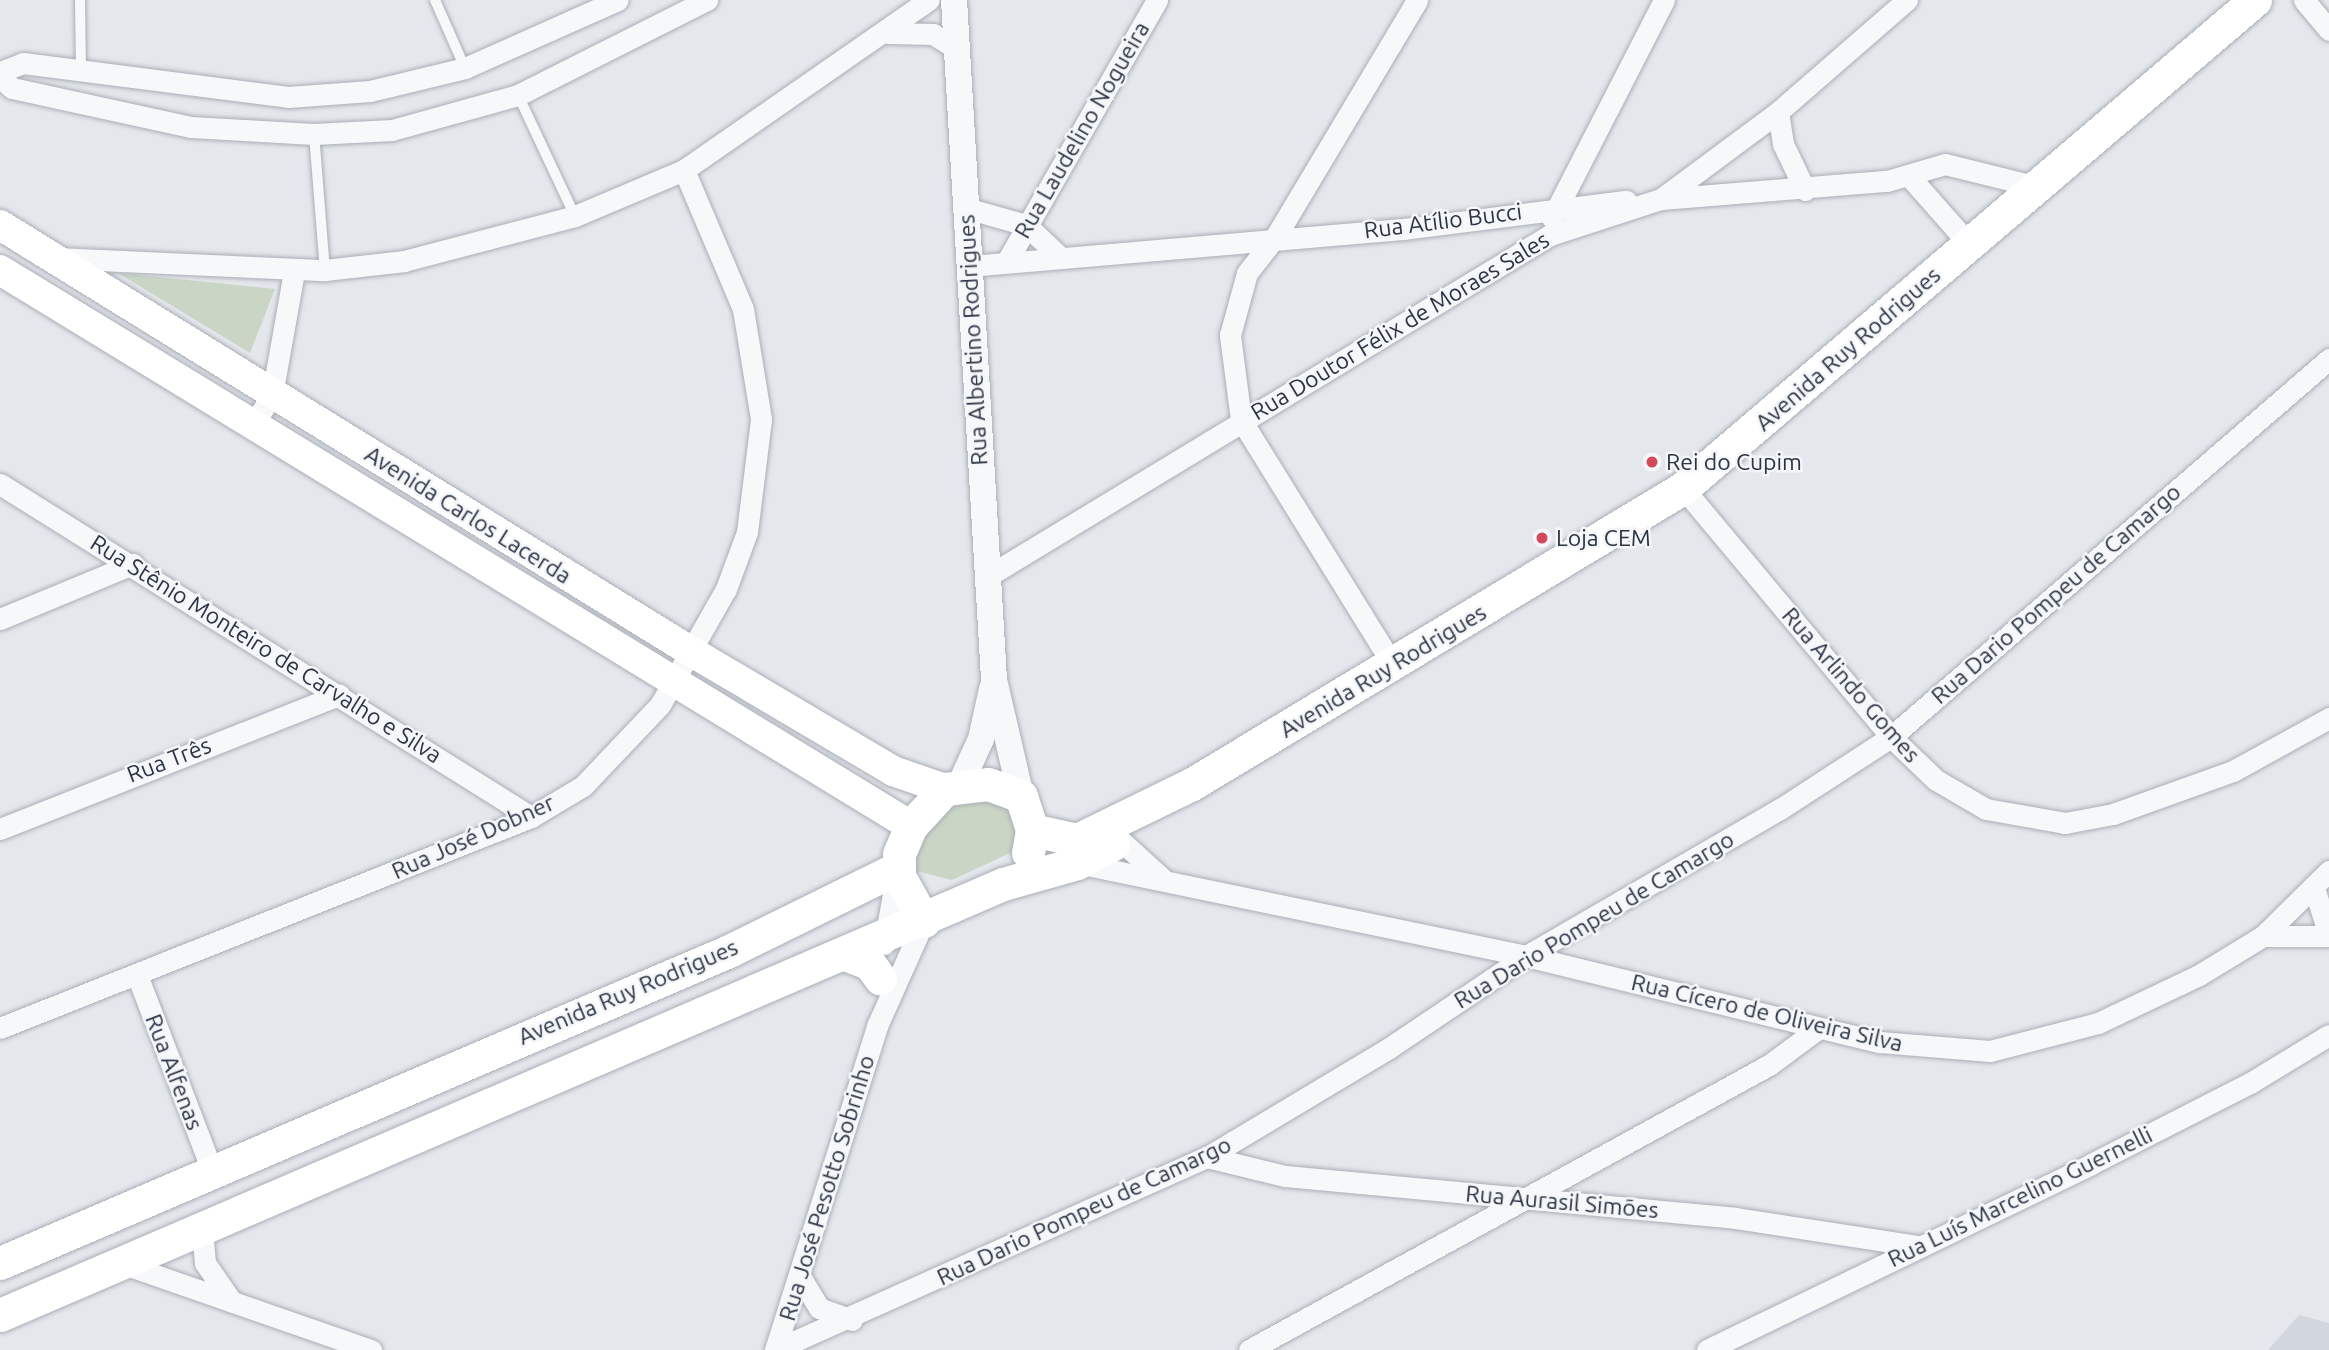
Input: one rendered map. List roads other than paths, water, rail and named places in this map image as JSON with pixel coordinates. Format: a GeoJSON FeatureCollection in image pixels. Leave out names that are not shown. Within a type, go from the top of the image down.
{"type":"FeatureCollection","features":[{"type":"Feature","properties":{"kind":"main road","name":"Avenida Ruy Rodrigues"},"geometry":{"type":"LineString","coordinates":[[1032,830],[1077,841],[1192,784],[1394,665],[1683,488],[2255,0]]}},
{"type":"Feature","properties":{"kind":"main road","name":"Avenida Carlos Lacerda"},"geometry":{"type":"LineString","coordinates":[[0,225],[692,652],[893,771],[953,787]]}},
{"type":"Feature","properties":{"kind":"main road","name":"Avenida Carlos Lacerda"},"geometry":{"type":"LineString","coordinates":[[0,270],[911,825]]}},
{"type":"Feature","properties":{"kind":"main road","name":"Avenida Ruy Rodrigues"},"geometry":{"type":"LineString","coordinates":[[0,1315],[924,921],[1003,884],[1077,863],[1120,840],[1192,784]]}},
{"type":"Feature","properties":{"kind":"main road"},"geometry":{"type":"LineString","coordinates":[[924,921],[898,869],[911,825],[953,787],[1001,786],[1021,796],[1032,830],[1026,860],[1003,884]]}},
{"type":"Feature","properties":{"kind":"main road","name":"Avenida Ruy Rodrigues"},"geometry":{"type":"LineString","coordinates":[[0,1263],[211,1168],[729,951],[898,869]]}},
{"type":"Feature","properties":{"kind":"main road"},"geometry":{"type":"LineString","coordinates":[[845,954],[869,963],[880,978]]}},
{"type":"Feature","properties":{"kind":"main road"},"geometry":{"type":"LineString","coordinates":[[211,1168],[217,1224]]}},
{"type":"Feature","properties":{"kind":"street"},"geometry":{"type":"LineString","coordinates":[[618,0],[465,68],[370,91],[288,97],[23,63],[0,75],[12,88],[191,127],[314,134],[392,130],[518,95],[707,0]]}},
{"type":"Feature","properties":{"kind":"street"},"geometry":{"type":"LineString","coordinates":[[55,258],[294,272],[324,270],[404,261],[575,216],[684,170],[888,33],[929,0]]}},
{"type":"Feature","properties":{"kind":"street","name":"Rua Albertino Rodrigues"},"geometry":{"type":"LineString","coordinates":[[954,0],[994,680],[1021,796]]}},
{"type":"Feature","properties":{"kind":"street","name":"Rua Laudelino Nogueira"},"geometry":{"type":"LineString","coordinates":[[1007,261],[1157,0]]}},
{"type":"Feature","properties":{"kind":"street"},"geometry":{"type":"LineString","coordinates":[[1394,665],[1241,420],[1233,319],[1247,273],[1276,236],[1417,0]]}},
{"type":"Feature","properties":{"kind":"street"},"geometry":{"type":"LineString","coordinates":[[1550,235],[1553,207],[1664,0]]}},
{"type":"Feature","properties":{"kind":"street","name":"Rua Doutor Félix de Moraes Sales"},"geometry":{"type":"LineString","coordinates":[[988,576],[1241,420],[1550,235],[1661,199],[1777,112],[1907,0]]}},
{"type":"Feature","properties":{"kind":"street"},"geometry":{"type":"LineString","coordinates":[[2304,0],[2329,30]]}},
{"type":"Feature","properties":{"kind":"street"},"geometry":{"type":"LineString","coordinates":[[888,33],[933,34],[957,49]]}},
{"type":"Feature","properties":{"kind":"street"},"geometry":{"type":"LineString","coordinates":[[1777,112],[1783,144],[1804,190]]}},
{"type":"Feature","properties":{"kind":"street","name":"Rua Atílio Bucci"},"geometry":{"type":"LineString","coordinates":[[970,266],[1276,236],[1403,229],[1553,207],[1804,190],[1909,176],[1957,164],[2034,186]]}},
{"type":"Feature","properties":{"kind":"street","name":"Rua José Dobner"},"geometry":{"type":"LineString","coordinates":[[0,1028],[531,817],[583,786],[637,733],[692,652],[747,532],[761,419],[743,309],[684,170]]}},
{"type":"Feature","properties":{"kind":"street"},"geometry":{"type":"LineString","coordinates":[[1909,176],[1968,243]]}},
{"type":"Feature","properties":{"kind":"street"},"geometry":{"type":"LineString","coordinates":[[967,208],[1026,225],[1061,258]]}},
{"type":"Feature","properties":{"kind":"street"},"geometry":{"type":"LineString","coordinates":[[253,425],[272,395],[294,272]]}},
{"type":"Feature","properties":{"kind":"street","name":"Rua Dario Pompeu de Camargo"},"geometry":{"type":"LineString","coordinates":[[775,1350],[852,1320],[1207,1157],[1389,1048],[1526,956],[1891,737],[2329,359]]}},
{"type":"Feature","properties":{"kind":"street","name":"Rua Stênio Monteiro de Carvalho e Silva"},"geometry":{"type":"LineString","coordinates":[[0,484],[133,564],[531,817]]}},
{"type":"Feature","properties":{"kind":"street","name":"Rua Arlindo Gomes"},"geometry":{"type":"LineString","coordinates":[[1683,488],[1891,737],[1936,780],[1986,809],[2065,823],[2168,799],[2329,718]]}},
{"type":"Feature","properties":{"kind":"street"},"geometry":{"type":"LineString","coordinates":[[0,619],[133,564]]}},
{"type":"Feature","properties":{"kind":"street","name":"Rua Albertino Rodrigues"},"geometry":{"type":"LineString","coordinates":[[953,787],[981,739],[994,680]]}},
{"type":"Feature","properties":{"kind":"street","name":"Rua Três"},"geometry":{"type":"LineString","coordinates":[[0,829],[339,695]]}},
{"type":"Feature","properties":{"kind":"street"},"geometry":{"type":"LineString","coordinates":[[1120,840],[1163,879]]}},
{"type":"Feature","properties":{"kind":"street","name":"Rua Cícero de Oliveira Silva"},"geometry":{"type":"LineString","coordinates":[[1077,863],[1526,956],[1819,1028],[1943,1050],[1990,1051],[2098,1023],[2263,936],[2329,871]]}},
{"type":"Feature","properties":{"kind":"street","name":"Rua José Pesotto Sobrinho"},"geometry":{"type":"LineString","coordinates":[[877,1026],[885,937],[898,869]]}},
{"type":"Feature","properties":{"kind":"street"},"geometry":{"type":"LineString","coordinates":[[2263,936],[2329,936],[2314,888]]}},
{"type":"Feature","properties":{"kind":"street","name":"Rua José Pesotto Sobrinho"},"geometry":{"type":"LineString","coordinates":[[775,1350],[801,1278],[877,1026],[924,921]]}},
{"type":"Feature","properties":{"kind":"street","name":"Rua Alfenas"},"geometry":{"type":"LineString","coordinates":[[137,975],[211,1168]]}},
{"type":"Feature","properties":{"kind":"street"},"geometry":{"type":"LineString","coordinates":[[1249,1350],[1520,1198],[1769,1065],[1819,1028]]}},
{"type":"Feature","properties":{"kind":"street","name":"Rua Luís Marcelino Guernelli"},"geometry":{"type":"LineString","coordinates":[[1707,1350],[2250,1083],[2329,1035]]}},
{"type":"Feature","properties":{"kind":"street","name":"Rua Aurasil Simões"},"geometry":{"type":"LineString","coordinates":[[1207,1157],[1285,1175],[1735,1218],[1918,1246]]}},
{"type":"Feature","properties":{"kind":"street"},"geometry":{"type":"LineString","coordinates":[[217,1224],[205,1263],[232,1302]]}},
{"type":"Feature","properties":{"kind":"street"},"geometry":{"type":"LineString","coordinates":[[121,1264],[371,1350]]}},
{"type":"Feature","properties":{"kind":"street"},"geometry":{"type":"LineString","coordinates":[[801,1278],[819,1308],[852,1320]]}},
{"type":"Feature","properties":{"kind":"lane"},"geometry":{"type":"LineString","coordinates":[[79,0],[81,70]]}},
{"type":"Feature","properties":{"kind":"lane"},"geometry":{"type":"LineString","coordinates":[[435,0],[465,68]]}},
{"type":"Feature","properties":{"kind":"lane"},"geometry":{"type":"LineString","coordinates":[[518,95],[575,216]]}},
{"type":"Feature","properties":{"kind":"lane"},"geometry":{"type":"LineString","coordinates":[[314,134],[324,270]]}},
{"type":"Feature","properties":{"kind":"place","name":"Rei do Cupim"},"geometry":{"type":"Point","coordinates":[1652,462]}},
{"type":"Feature","properties":{"kind":"place","name":"Loja CEM"},"geometry":{"type":"Point","coordinates":[1542,538]}}]}
